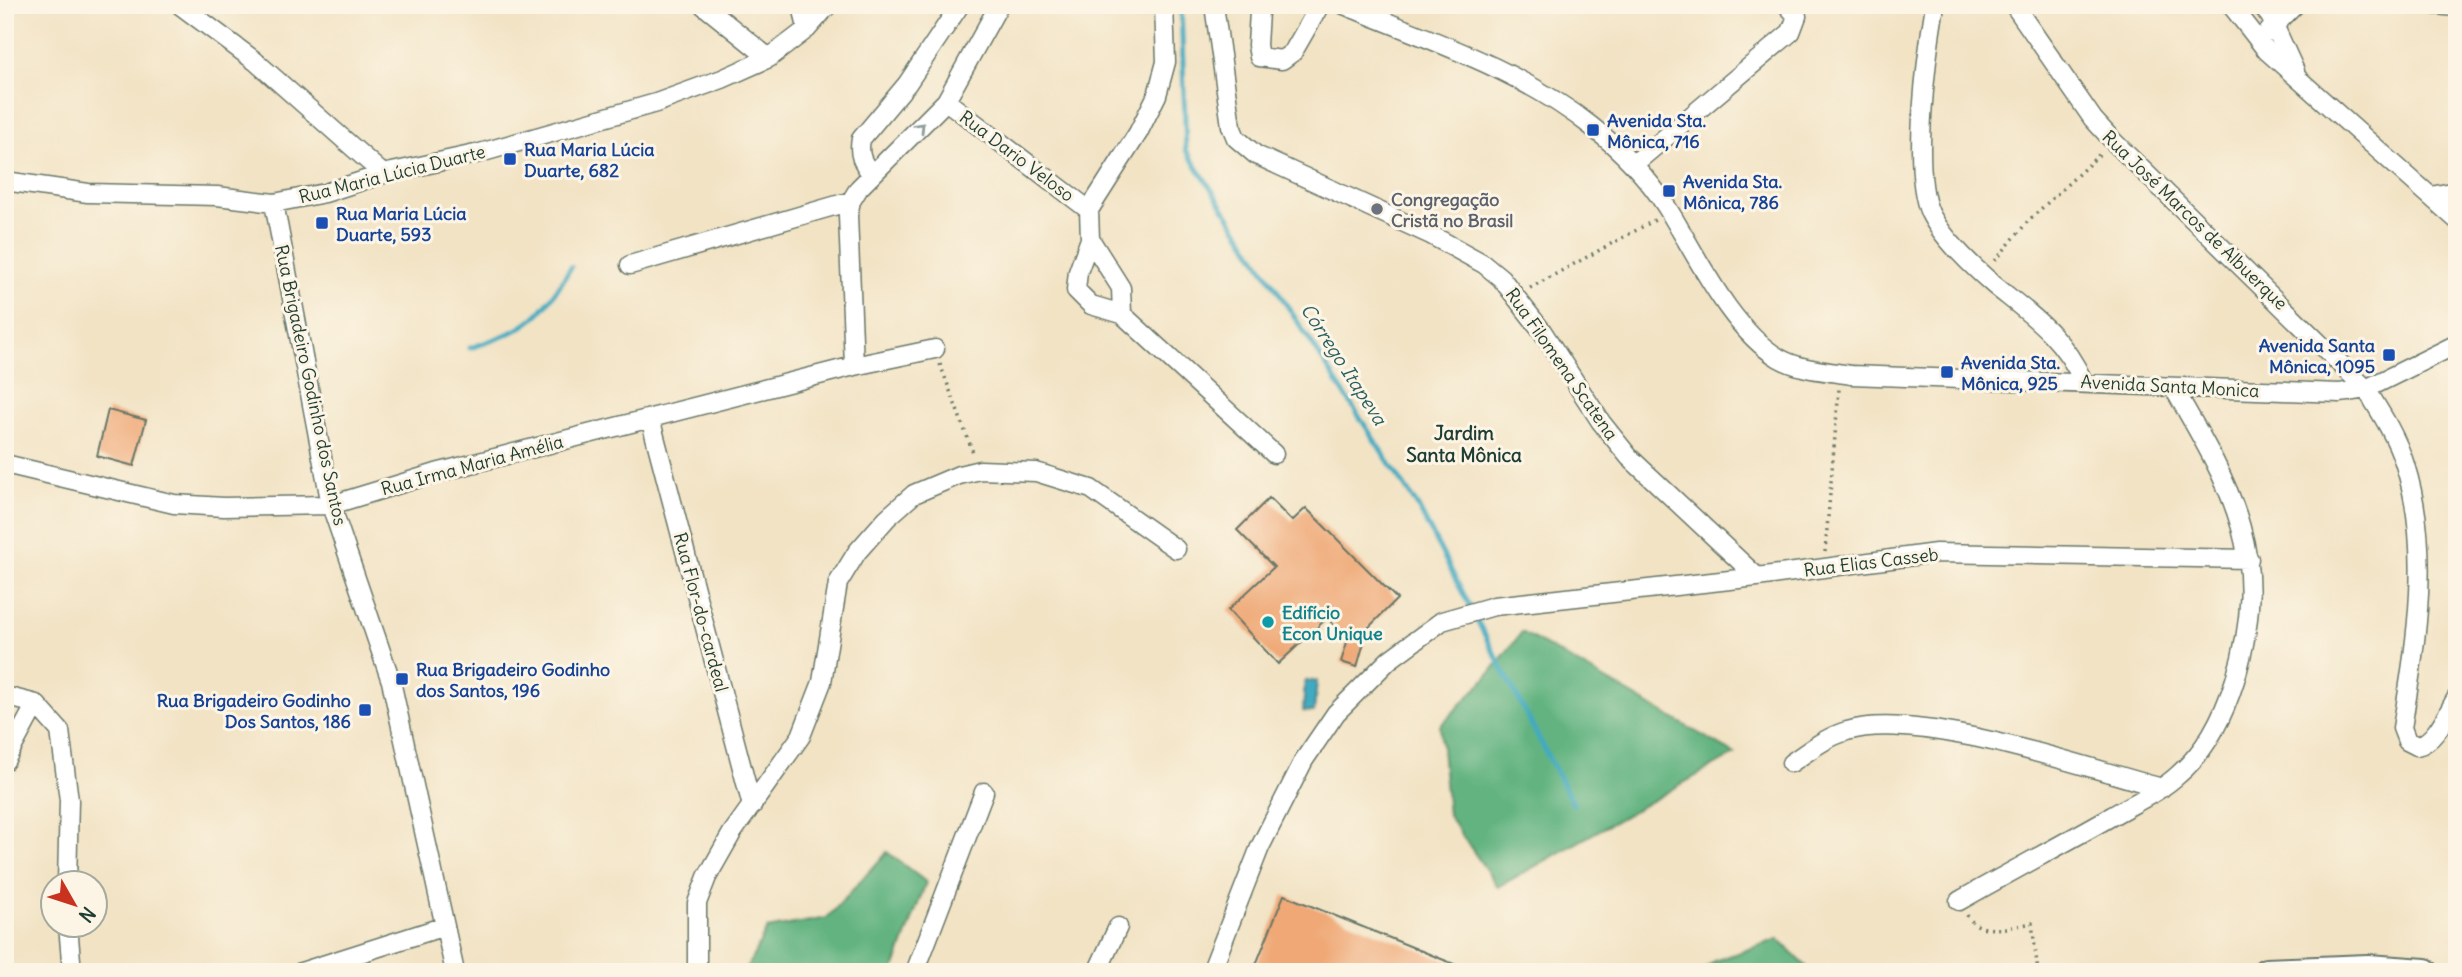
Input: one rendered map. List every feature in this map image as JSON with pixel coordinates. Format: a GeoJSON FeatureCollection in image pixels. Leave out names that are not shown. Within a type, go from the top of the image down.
{"type":"FeatureCollection","features":[{"type":"Feature","properties":{"kind":"highway"},"geometry":{"type":"LineString","coordinates":[[2266,972],[2368,968],[2425,972]]}},
{"type":"Feature","properties":{"kind":"street"},"geometry":{"type":"LineString","coordinates":[[180,5],[255,61],[383,174]]}},
{"type":"Feature","properties":{"kind":"street"},"geometry":{"type":"LineString","coordinates":[[703,5],[769,58]]}},
{"type":"Feature","properties":{"kind":"street"},"geometry":{"type":"LineString","coordinates":[[802,5],[807,29]]}},
{"type":"Feature","properties":{"kind":"street","name":"Rua Maria Lúcia Duarte"},"geometry":{"type":"LineString","coordinates":[[5,181],[88,193],[217,195],[274,203],[325,193],[383,174],[480,153],[656,103],[769,58],[807,29],[828,5]]}},
{"type":"Feature","properties":{"kind":"street"},"geometry":{"type":"LineString","coordinates":[[872,174],[862,160],[859,150],[861,139],[907,84],[960,5]]}},
{"type":"Feature","properties":{"kind":"street"},"geometry":{"type":"LineString","coordinates":[[854,366],[848,215],[851,201],[872,174],[946,101],[999,5]]}},
{"type":"Feature","properties":{"kind":"street"},"geometry":{"type":"LineString","coordinates":[[1164,5],[1166,62],[1157,95],[1138,134],[1089,211],[1090,239],[1077,272],[1076,290],[1091,305],[1122,314],[1274,454]]}},
{"type":"Feature","properties":{"kind":"street","name":"Rua Filomena Scatena"},"geometry":{"type":"LineString","coordinates":[[1214,5],[1231,126],[1236,138],[1245,148],[1431,235],[1484,264],[1515,296],[1601,422],[1629,457],[1757,577]]}},
{"type":"Feature","properties":{"kind":"street"},"geometry":{"type":"LineString","coordinates":[[1259,12],[1259,57],[1282,60],[1293,52],[1320,5]]}},
{"type":"Feature","properties":{"kind":"street","name":"Avenida Santa Monica"},"geometry":{"type":"LineString","coordinates":[[1344,5],[1466,54],[1542,94],[1589,124],[1634,164],[1669,212],[1739,322],[1760,344],[1793,363],[1840,373],[2340,393],[2365,389],[2457,344]]}},
{"type":"Feature","properties":{"kind":"street"},"geometry":{"type":"LineString","coordinates":[[1935,5],[1928,47],[1924,120],[1924,191],[1930,213],[1983,276],[2057,338],[2071,356],[2083,381]]}},
{"type":"Feature","properties":{"kind":"street","name":"Rua José Marcos de Albuerque"},"geometry":{"type":"LineString","coordinates":[[2014,5],[2093,119],[2114,142],[2318,339],[2365,389],[2390,429],[2405,464],[2415,510],[2419,589],[2403,736],[2411,745],[2422,745],[2430,738],[2457,697]]}},
{"type":"Feature","properties":{"kind":"street"},"geometry":{"type":"LineString","coordinates":[[2261,5],[2275,27],[2297,74]]}},
{"type":"Feature","properties":{"kind":"street"},"geometry":{"type":"LineString","coordinates":[[2254,36],[2275,27],[2295,5]]}},
{"type":"Feature","properties":{"kind":"street"},"geometry":{"type":"LineString","coordinates":[[2434,5],[2457,7]]}},
{"type":"Feature","properties":{"kind":"street"},"geometry":{"type":"LineString","coordinates":[[2238,9],[2254,36],[2457,220]]}},
{"type":"Feature","properties":{"kind":"street"},"geometry":{"type":"LineString","coordinates":[[1634,164],[1783,38],[1795,25],[1792,11]]}},
{"type":"Feature","properties":{"kind":"street","name":"Rua Dario Veloso"},"geometry":{"type":"LineString","coordinates":[[946,101],[1089,211]]}},
{"type":"Feature","properties":{"kind":"street"},"geometry":{"type":"LineString","coordinates":[[2431,196],[2457,191]]}},
{"type":"Feature","properties":{"kind":"street"},"geometry":{"type":"LineString","coordinates":[[629,265],[851,201]]}},
{"type":"Feature","properties":{"kind":"street","name":"Rua Brigadeiro Godinho dos Santos"},"geometry":{"type":"LineString","coordinates":[[274,203],[331,505],[391,681],[455,972]]}},
{"type":"Feature","properties":{"kind":"street"},"geometry":{"type":"LineString","coordinates":[[1090,239],[1121,288],[1122,314]]}},
{"type":"Feature","properties":{"kind":"street","name":"Rua Irma Maria Amélia"},"geometry":{"type":"LineString","coordinates":[[5,464],[174,504],[224,507],[331,505],[436,473],[854,366],[935,349]]}},
{"type":"Feature","properties":{"kind":"street"},"geometry":{"type":"LineString","coordinates":[[1959,901],[2162,788],[2196,759],[2229,700],[2246,641],[2251,601],[2249,559],[2228,485],[2173,387]]}},
{"type":"Feature","properties":{"kind":"street","name":"Rua Flor-do-cardeal"},"geometry":{"type":"LineString","coordinates":[[650,418],[752,806]]}},
{"type":"Feature","properties":{"kind":"street"},"geometry":{"type":"LineString","coordinates":[[697,972],[697,902],[719,855],[783,765],[814,709],[822,682],[838,583],[857,552],[915,494],[959,475],[980,471],[1036,472],[1091,489],[1176,549]]}},
{"type":"Feature","properties":{"kind":"street","name":"Rua Elias Casseb"},"geometry":{"type":"LineString","coordinates":[[1211,972],[1273,818],[1304,760],[1336,713],[1389,660],[1442,621],[1490,607],[1757,577],[1936,553],[2249,559]]}},
{"type":"Feature","properties":{"kind":"street"},"geometry":{"type":"LineString","coordinates":[[5,696],[36,704],[60,731],[69,800],[67,869]]}},
{"type":"Feature","properties":{"kind":"street"},"geometry":{"type":"LineString","coordinates":[[5,761],[36,704]]}},
{"type":"Feature","properties":{"kind":"street"},"geometry":{"type":"LineString","coordinates":[[1791,763],[1826,740],[1848,731],[1872,727],[1914,729],[1983,739],[2162,788]]}},
{"type":"Feature","properties":{"kind":"street"},"geometry":{"type":"LineString","coordinates":[[915,972],[984,792]]}},
{"type":"Feature","properties":{"kind":"street"},"geometry":{"type":"LineString","coordinates":[[301,972],[444,926]]}},
{"type":"Feature","properties":{"kind":"street"},"geometry":{"type":"LineString","coordinates":[[1097,972],[1118,927]]}},
{"type":"Feature","properties":{"kind":"street"},"geometry":{"type":"LineString","coordinates":[[69,939],[72,972]]}},
{"type":"Feature","properties":{"kind":"path"},"geometry":{"type":"LineString","coordinates":[[1983,276],[2028,220],[2114,142]]}},
{"type":"Feature","properties":{"kind":"path"},"geometry":{"type":"LineString","coordinates":[[1515,296],[1669,212]]}},
{"type":"Feature","properties":{"kind":"path"},"geometry":{"type":"LineString","coordinates":[[935,349],[980,471]]}},
{"type":"Feature","properties":{"kind":"path"},"geometry":{"type":"LineString","coordinates":[[1824,568],[1840,373]]}},
{"type":"Feature","properties":{"kind":"path"},"geometry":{"type":"LineString","coordinates":[[1959,901],[1971,923],[1980,927],[2001,928],[2032,923],[2038,972]]}},
{"type":"Feature","properties":{"kind":"green space"},"geometry":{"type":"Polygon","coordinates":[[[1522,632],[1735,754],[1498,887],[1448,815],[1440,726],[1486,678],[1522,632]]]}},
{"type":"Feature","properties":{"kind":"green space"},"geometry":{"type":"Polygon","coordinates":[[[887,852],[926,882],[893,972],[745,972],[767,929],[827,918],[887,852]]]}},
{"type":"Feature","properties":{"kind":"green space"},"geometry":{"type":"Polygon","coordinates":[[[1778,939],[1812,972],[1701,972],[1715,961],[1778,939]]]}},
{"type":"Feature","properties":{"kind":"water"},"geometry":{"type":"Polygon","coordinates":[[[1305,681],[1317,681],[1314,712],[1303,711],[1305,681]]]}},
{"type":"Feature","properties":{"kind":"building"},"geometry":{"type":"Polygon","coordinates":[[[108,410],[146,420],[134,466],[97,456],[108,410]]]}},
{"type":"Feature","properties":{"kind":"building"},"geometry":{"type":"Polygon","coordinates":[[[1269,498],[1292,521],[1306,508],[1397,599],[1368,628],[1357,667],[1341,662],[1348,639],[1327,618],[1278,664],[1228,610],[1274,567],[1237,530],[1269,498]]]}},
{"type":"Feature","properties":{"kind":"building"},"geometry":{"type":"Polygon","coordinates":[[[1284,895],[1471,971],[1471,972],[1253,972],[1284,895]]]}},
{"type":"Feature","properties":{"kind":"waterway","name":"Córrego Itapeva"},"geometry":{"type":"LineString","coordinates":[[1181,5],[1186,150],[1418,507],[1573,804]]}},
{"type":"Feature","properties":{"kind":"waterway"},"geometry":{"type":"LineString","coordinates":[[470,348],[506,335],[531,321],[550,300],[571,267]]}},
{"type":"Feature","properties":{"kind":"place","name":"Avenida Sta. Mônica, 716"},"geometry":{"type":"Point","coordinates":[1593,130]}},
{"type":"Feature","properties":{"kind":"place","name":"Rua Maria Lúcia Duarte, 682"},"geometry":{"type":"Point","coordinates":[510,159]}},
{"type":"Feature","properties":{"kind":"place","name":"Avenida Sta. Mônica, 786"},"geometry":{"type":"Point","coordinates":[1669,191]}},
{"type":"Feature","properties":{"kind":"place","name":"Congregação Cristã no Brasil"},"geometry":{"type":"Point","coordinates":[1377,209]}},
{"type":"Feature","properties":{"kind":"place","name":"Rua Maria Lúcia Duarte, 593"},"geometry":{"type":"Point","coordinates":[322,223]}},
{"type":"Feature","properties":{"kind":"place","name":"Avenida Santa Mônica, 1095"},"geometry":{"type":"Point","coordinates":[2389,355]}},
{"type":"Feature","properties":{"kind":"place","name":"Avenida Sta. Mônica, 925"},"geometry":{"type":"Point","coordinates":[1947,372]}},
{"type":"Feature","properties":{"kind":"place","name":"Edifício Econ Unique"},"geometry":{"type":"Point","coordinates":[1268,622]}},
{"type":"Feature","properties":{"kind":"place","name":"Rua Brigadeiro Godinho dos Santos, 196"},"geometry":{"type":"Point","coordinates":[402,679]}},
{"type":"Feature","properties":{"kind":"place","name":"Rua Brigadeiro Godinho Dos Santos, 186"},"geometry":{"type":"Point","coordinates":[365,710]}},
{"type":"Feature","properties":{"kind":"district","name":"Jardim Santa Mônica"},"geometry":{"type":"Point","coordinates":[1464,444]}}]}
